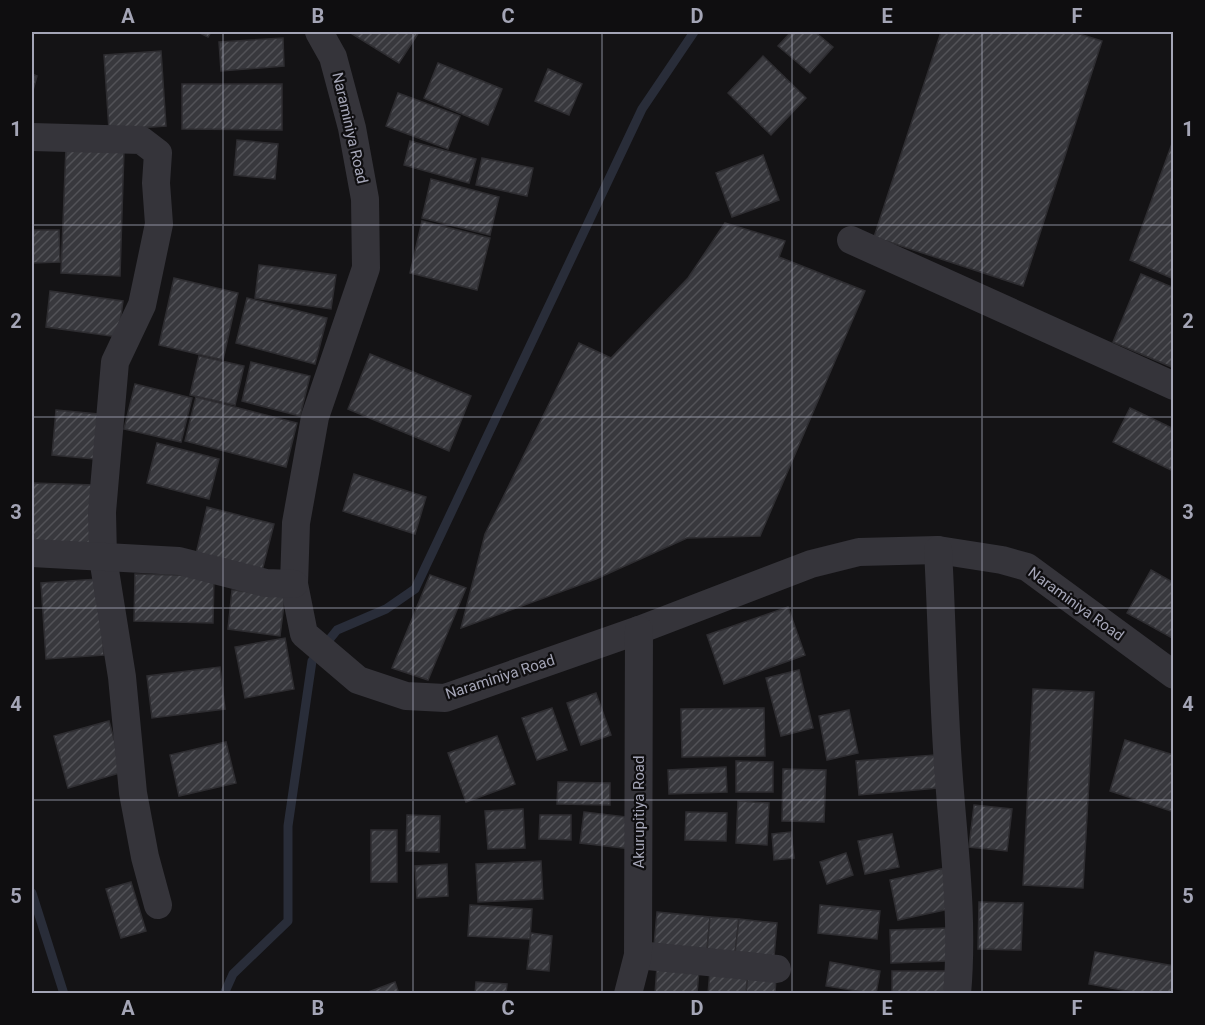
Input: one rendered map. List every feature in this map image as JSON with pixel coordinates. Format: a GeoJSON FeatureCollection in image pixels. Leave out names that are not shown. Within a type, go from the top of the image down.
{"type":"FeatureCollection","features":[{"type":"Feature","properties":{"kind":"street","name":"Naraminiya Road"},"geometry":{"type":"LineString","coordinates":[[319,32],[333,57],[352,128],[365,199],[366,268],[315,417],[296,523],[294,584],[303,634],[358,680],[406,696],[445,698],[639,630],[811,564],[860,552],[938,550],[1002,560],[1027,567],[1173,675]]}},
{"type":"Feature","properties":{"kind":"street"},"geometry":{"type":"LineString","coordinates":[[32,137],[141,140],[158,153],[156,183],[159,224],[142,304],[115,362],[102,512],[103,558],[122,677],[133,793],[145,856],[158,905]]}},
{"type":"Feature","properties":{"kind":"street"},"geometry":{"type":"LineString","coordinates":[[851,240],[1173,386]]}},
{"type":"Feature","properties":{"kind":"street"},"geometry":{"type":"LineString","coordinates":[[938,550],[948,764],[959,910],[957,993]]}},
{"type":"Feature","properties":{"kind":"street"},"geometry":{"type":"LineString","coordinates":[[32,553],[179,561],[266,583],[294,584]]}},
{"type":"Feature","properties":{"kind":"street","name":"Akurupitiya Road"},"geometry":{"type":"LineString","coordinates":[[628,993],[638,955],[639,630]]}},
{"type":"Feature","properties":{"kind":"street"},"geometry":{"type":"LineString","coordinates":[[638,955],[777,969]]}},
{"type":"Feature","properties":{"kind":"building"},"geometry":{"type":"Polygon","coordinates":[[[198,32],[211,32],[208,37],[198,32]]]}},
{"type":"Feature","properties":{"kind":"building"},"geometry":{"type":"Polygon","coordinates":[[[349,32],[419,32],[399,63],[349,32]]]}},
{"type":"Feature","properties":{"kind":"building"},"geometry":{"type":"Polygon","coordinates":[[[791,32],[815,32],[833,47],[810,73],[778,46],[791,32]]]}},
{"type":"Feature","properties":{"kind":"building"},"geometry":{"type":"Polygon","coordinates":[[[941,32],[1073,32],[1102,41],[1023,286],[874,237],[941,32]]]}},
{"type":"Feature","properties":{"kind":"building"},"geometry":{"type":"Polygon","coordinates":[[[283,38],[284,66],[221,71],[219,42],[283,38]]]}},
{"type":"Feature","properties":{"kind":"building"},"geometry":{"type":"Polygon","coordinates":[[[161,51],[166,126],[109,130],[104,55],[161,51]]]}},
{"type":"Feature","properties":{"kind":"building"},"geometry":{"type":"Polygon","coordinates":[[[763,56],[806,98],[771,135],[728,93],[763,56]]]}},
{"type":"Feature","properties":{"kind":"building"},"geometry":{"type":"Polygon","coordinates":[[[438,63],[502,89],[488,125],[424,98],[438,63]]]}},
{"type":"Feature","properties":{"kind":"building"},"geometry":{"type":"Polygon","coordinates":[[[548,69],[582,84],[569,115],[535,101],[548,69]]]}},
{"type":"Feature","properties":{"kind":"building"},"geometry":{"type":"Polygon","coordinates":[[[32,74],[37,76],[32,94],[32,74]]]}},
{"type":"Feature","properties":{"kind":"building"},"geometry":{"type":"Polygon","coordinates":[[[182,84],[282,84],[282,130],[182,129],[182,84]]]}},
{"type":"Feature","properties":{"kind":"building"},"geometry":{"type":"Polygon","coordinates":[[[398,93],[460,116],[448,149],[386,126],[398,93]]]}},
{"type":"Feature","properties":{"kind":"building"},"geometry":{"type":"Polygon","coordinates":[[[1174,138],[1174,279],[1130,260],[1174,138]]]}},
{"type":"Feature","properties":{"kind":"building"},"geometry":{"type":"Polygon","coordinates":[[[237,140],[278,144],[275,179],[234,175],[237,140]]]}},
{"type":"Feature","properties":{"kind":"building"},"geometry":{"type":"Polygon","coordinates":[[[410,141],[476,159],[469,183],[404,165],[410,141]]]}},
{"type":"Feature","properties":{"kind":"building"},"geometry":{"type":"Polygon","coordinates":[[[66,147],[124,150],[120,276],[61,273],[66,147]]]}},
{"type":"Feature","properties":{"kind":"building"},"geometry":{"type":"Polygon","coordinates":[[[763,155],[779,200],[732,217],[716,173],[763,155]]]}},
{"type":"Feature","properties":{"kind":"building"},"geometry":{"type":"Polygon","coordinates":[[[482,158],[533,168],[527,196],[476,185],[482,158]]]}},
{"type":"Feature","properties":{"kind":"building"},"geometry":{"type":"Polygon","coordinates":[[[431,179],[499,197],[490,235],[422,218],[431,179]]]}},
{"type":"Feature","properties":{"kind":"building"},"geometry":{"type":"Polygon","coordinates":[[[422,221],[490,238],[477,290],[410,273],[422,221]]]}},
{"type":"Feature","properties":{"kind":"building"},"geometry":{"type":"Polygon","coordinates":[[[725,223],[785,241],[779,257],[865,291],[760,536],[687,538],[596,579],[461,628],[485,534],[579,343],[611,358],[688,278],[725,223]]]}},
{"type":"Feature","properties":{"kind":"building"},"geometry":{"type":"Polygon","coordinates":[[[32,230],[59,230],[60,262],[32,263],[32,230]]]}},
{"type":"Feature","properties":{"kind":"building"},"geometry":{"type":"Polygon","coordinates":[[[259,265],[336,275],[331,309],[255,298],[259,265]]]}},
{"type":"Feature","properties":{"kind":"building"},"geometry":{"type":"Polygon","coordinates":[[[1141,274],[1174,288],[1174,368],[1113,342],[1141,274]]]}},
{"type":"Feature","properties":{"kind":"building"},"geometry":{"type":"Polygon","coordinates":[[[174,278],[238,293],[223,360],[159,345],[174,278]]]}},
{"type":"Feature","properties":{"kind":"building"},"geometry":{"type":"Polygon","coordinates":[[[50,291],[123,301],[118,337],[46,327],[50,291]]]}},
{"type":"Feature","properties":{"kind":"building"},"geometry":{"type":"Polygon","coordinates":[[[247,298],[327,318],[315,364],[236,343],[247,298]]]}},
{"type":"Feature","properties":{"kind":"building"},"geometry":{"type":"Polygon","coordinates":[[[370,354],[471,396],[449,451],[348,409],[370,354]]]}},
{"type":"Feature","properties":{"kind":"building"},"geometry":{"type":"Polygon","coordinates":[[[199,356],[244,366],[235,405],[190,395],[199,356]]]}},
{"type":"Feature","properties":{"kind":"building"},"geometry":{"type":"Polygon","coordinates":[[[251,362],[310,376],[300,416],[242,401],[251,362]]]}},
{"type":"Feature","properties":{"kind":"building"},"geometry":{"type":"Polygon","coordinates":[[[135,384],[192,398],[181,442],[124,429],[135,384]]]}},
{"type":"Feature","properties":{"kind":"building"},"geometry":{"type":"Polygon","coordinates":[[[196,397],[297,423],[286,467],[185,441],[196,397]]]}},
{"type":"Feature","properties":{"kind":"building"},"geometry":{"type":"Polygon","coordinates":[[[1130,408],[1174,429],[1174,464],[1171,470],[1113,442],[1130,408]]]}},
{"type":"Feature","properties":{"kind":"building"},"geometry":{"type":"Polygon","coordinates":[[[56,410],[98,414],[94,459],[52,455],[56,410]]]}},
{"type":"Feature","properties":{"kind":"building"},"geometry":{"type":"Polygon","coordinates":[[[157,443],[219,459],[209,499],[147,483],[157,443]]]}},
{"type":"Feature","properties":{"kind":"building"},"geometry":{"type":"Polygon","coordinates":[[[354,474],[426,497],[415,534],[343,511],[354,474]]]}},
{"type":"Feature","properties":{"kind":"building"},"geometry":{"type":"Polygon","coordinates":[[[32,483],[94,485],[92,544],[32,543],[32,483]]]}},
{"type":"Feature","properties":{"kind":"building"},"geometry":{"type":"Polygon","coordinates":[[[207,507],[274,524],[262,571],[196,554],[207,507]]]}},
{"type":"Feature","properties":{"kind":"building"},"geometry":{"type":"Polygon","coordinates":[[[1151,570],[1174,583],[1174,639],[1127,613],[1151,570]]]}},
{"type":"Feature","properties":{"kind":"building"},"geometry":{"type":"Polygon","coordinates":[[[135,574],[214,576],[213,623],[134,621],[135,574]]]}},
{"type":"Feature","properties":{"kind":"building"},"geometry":{"type":"Polygon","coordinates":[[[430,575],[466,588],[428,680],[392,668],[430,575]]]}},
{"type":"Feature","properties":{"kind":"building"},"geometry":{"type":"Polygon","coordinates":[[[98,579],[104,655],[46,659],[41,583],[98,579]]]}},
{"type":"Feature","properties":{"kind":"building"},"geometry":{"type":"Polygon","coordinates":[[[232,590],[285,596],[280,636],[228,629],[232,590]]]}},
{"type":"Feature","properties":{"kind":"building"},"geometry":{"type":"Polygon","coordinates":[[[788,607],[805,655],[724,684],[707,635],[788,607]]]}},
{"type":"Feature","properties":{"kind":"building"},"geometry":{"type":"Polygon","coordinates":[[[285,638],[294,689],[245,698],[235,647],[285,638]]]}},
{"type":"Feature","properties":{"kind":"building"},"geometry":{"type":"Polygon","coordinates":[[[220,667],[225,709],[152,718],[147,676],[220,667]]]}},
{"type":"Feature","properties":{"kind":"building"},"geometry":{"type":"Polygon","coordinates":[[[799,670],[813,728],[781,736],[766,678],[799,670]]]}},
{"type":"Feature","properties":{"kind":"building"},"geometry":{"type":"Polygon","coordinates":[[[1033,689],[1094,692],[1083,888],[1023,885],[1033,689]]]}},
{"type":"Feature","properties":{"kind":"building"},"geometry":{"type":"Polygon","coordinates":[[[596,693],[611,735],[581,745],[567,703],[596,693]]]}},
{"type":"Feature","properties":{"kind":"building"},"geometry":{"type":"Polygon","coordinates":[[[552,708],[567,750],[537,760],[522,718],[552,708]]]}},
{"type":"Feature","properties":{"kind":"building"},"geometry":{"type":"Polygon","coordinates":[[[764,708],[765,756],[682,757],[681,709],[764,708]]]}},
{"type":"Feature","properties":{"kind":"building"},"geometry":{"type":"Polygon","coordinates":[[[849,710],[858,753],[827,760],[819,716],[849,710]]]}},
{"type":"Feature","properties":{"kind":"building"},"geometry":{"type":"Polygon","coordinates":[[[109,721],[123,772],[68,788],[54,736],[109,721]]]}},
{"type":"Feature","properties":{"kind":"building"},"geometry":{"type":"Polygon","coordinates":[[[497,736],[515,784],[466,802],[448,753],[497,736]]]}},
{"type":"Feature","properties":{"kind":"building"},"geometry":{"type":"Polygon","coordinates":[[[1125,740],[1174,755],[1174,812],[1110,791],[1125,740]]]}},
{"type":"Feature","properties":{"kind":"building"},"geometry":{"type":"Polygon","coordinates":[[[226,742],[236,783],[179,796],[170,755],[226,742]]]}},
{"type":"Feature","properties":{"kind":"building"},"geometry":{"type":"Polygon","coordinates":[[[935,755],[938,788],[859,795],[856,761],[935,755]]]}},
{"type":"Feature","properties":{"kind":"building"},"geometry":{"type":"Polygon","coordinates":[[[736,761],[773,762],[773,792],[736,792],[736,761]]]}},
{"type":"Feature","properties":{"kind":"building"},"geometry":{"type":"Polygon","coordinates":[[[726,767],[727,792],[669,794],[668,770],[726,767]]]}},
{"type":"Feature","properties":{"kind":"building"},"geometry":{"type":"Polygon","coordinates":[[[783,769],[826,770],[824,822],[782,821],[783,769]]]}},
{"type":"Feature","properties":{"kind":"building"},"geometry":{"type":"Polygon","coordinates":[[[558,782],[610,783],[610,805],[557,804],[558,782]]]}},
{"type":"Feature","properties":{"kind":"building"},"geometry":{"type":"Polygon","coordinates":[[[738,801],[769,803],[767,845],[736,843],[738,801]]]}},
{"type":"Feature","properties":{"kind":"building"},"geometry":{"type":"Polygon","coordinates":[[[974,805],[1012,809],[1007,851],[969,847],[974,805]]]}},
{"type":"Feature","properties":{"kind":"building"},"geometry":{"type":"Polygon","coordinates":[[[523,809],[525,848],[488,849],[485,811],[523,809]]]}},
{"type":"Feature","properties":{"kind":"building"},"geometry":{"type":"Polygon","coordinates":[[[584,812],[634,818],[631,849],[580,843],[584,812]]]}},
{"type":"Feature","properties":{"kind":"building"},"geometry":{"type":"Polygon","coordinates":[[[686,812],[727,813],[726,841],[685,840],[686,812]]]}},
{"type":"Feature","properties":{"kind":"building"},"geometry":{"type":"Polygon","coordinates":[[[407,815],[440,816],[439,852],[406,851],[407,815]]]}},
{"type":"Feature","properties":{"kind":"building"},"geometry":{"type":"Polygon","coordinates":[[[540,815],[571,815],[571,840],[539,839],[540,815]]]}},
{"type":"Feature","properties":{"kind":"building"},"geometry":{"type":"Polygon","coordinates":[[[371,830],[397,830],[397,882],[371,882],[371,830]]]}},
{"type":"Feature","properties":{"kind":"building"},"geometry":{"type":"Polygon","coordinates":[[[791,832],[794,858],[774,860],[772,834],[791,832]]]}},
{"type":"Feature","properties":{"kind":"building"},"geometry":{"type":"Polygon","coordinates":[[[892,834],[899,867],[865,874],[858,841],[892,834]]]}},
{"type":"Feature","properties":{"kind":"building"},"geometry":{"type":"Polygon","coordinates":[[[846,853],[853,875],[827,884],[820,862],[846,853]]]}},
{"type":"Feature","properties":{"kind":"building"},"geometry":{"type":"Polygon","coordinates":[[[541,861],[543,899],[478,902],[476,864],[541,861]]]}},
{"type":"Feature","properties":{"kind":"building"},"geometry":{"type":"Polygon","coordinates":[[[447,864],[448,896],[417,898],[415,866],[447,864]]]}},
{"type":"Feature","properties":{"kind":"building"},"geometry":{"type":"Polygon","coordinates":[[[950,867],[959,907],[898,920],[890,880],[950,867]]]}},
{"type":"Feature","properties":{"kind":"building"},"geometry":{"type":"Polygon","coordinates":[[[131,882],[146,931],[121,938],[106,889],[131,882]]]}},
{"type":"Feature","properties":{"kind":"building"},"geometry":{"type":"Polygon","coordinates":[[[979,902],[1023,903],[1021,950],[978,949],[979,902]]]}},
{"type":"Feature","properties":{"kind":"building"},"geometry":{"type":"Polygon","coordinates":[[[470,905],[532,909],[530,939],[468,936],[470,905]]]}},
{"type":"Feature","properties":{"kind":"building"},"geometry":{"type":"Polygon","coordinates":[[[820,905],[880,911],[877,939],[818,933],[820,905]]]}},
{"type":"Feature","properties":{"kind":"building"},"geometry":{"type":"Polygon","coordinates":[[[657,912],[710,917],[707,951],[654,946],[657,912]]]}},
{"type":"Feature","properties":{"kind":"building"},"geometry":{"type":"Polygon","coordinates":[[[710,917],[739,919],[735,953],[707,951],[710,917]]]}},
{"type":"Feature","properties":{"kind":"building"},"geometry":{"type":"Polygon","coordinates":[[[739,919],[777,923],[774,957],[735,953],[739,919]]]}},
{"type":"Feature","properties":{"kind":"building"},"geometry":{"type":"Polygon","coordinates":[[[947,928],[949,961],[891,963],[890,930],[947,928]]]}},
{"type":"Feature","properties":{"kind":"building"},"geometry":{"type":"Polygon","coordinates":[[[531,933],[552,936],[549,971],[527,969],[531,933]]]}},
{"type":"Feature","properties":{"kind":"building"},"geometry":{"type":"Polygon","coordinates":[[[1095,952],[1174,966],[1174,994],[1144,994],[1089,984],[1095,952]]]}},
{"type":"Feature","properties":{"kind":"building"},"geometry":{"type":"Polygon","coordinates":[[[830,962],[880,971],[876,994],[826,986],[830,962]]]}},
{"type":"Feature","properties":{"kind":"building"},"geometry":{"type":"Polygon","coordinates":[[[657,966],[699,970],[697,994],[655,994],[657,966]]]}},
{"type":"Feature","properties":{"kind":"building"},"geometry":{"type":"Polygon","coordinates":[[[710,970],[748,974],[746,994],[708,994],[710,970]]]}},
{"type":"Feature","properties":{"kind":"building"},"geometry":{"type":"Polygon","coordinates":[[[892,971],[947,971],[947,994],[892,994],[892,971]]]}},
{"type":"Feature","properties":{"kind":"building"},"geometry":{"type":"Polygon","coordinates":[[[748,974],[776,977],[775,994],[746,994],[748,974]]]}},
{"type":"Feature","properties":{"kind":"building"},"geometry":{"type":"Polygon","coordinates":[[[395,982],[399,994],[363,994],[395,982]]]}},
{"type":"Feature","properties":{"kind":"building"},"geometry":{"type":"Polygon","coordinates":[[[476,982],[507,984],[506,994],[475,994],[476,982]]]}},
{"type":"Feature","properties":{"kind":"waterway"},"geometry":{"type":"LineString","coordinates":[[224,994],[233,974],[288,921],[288,826],[312,661],[337,630],[386,609],[415,589],[642,109],[694,32]]}},
{"type":"Feature","properties":{"kind":"waterway"},"geometry":{"type":"LineString","coordinates":[[32,893],[64,994]]}}]}
